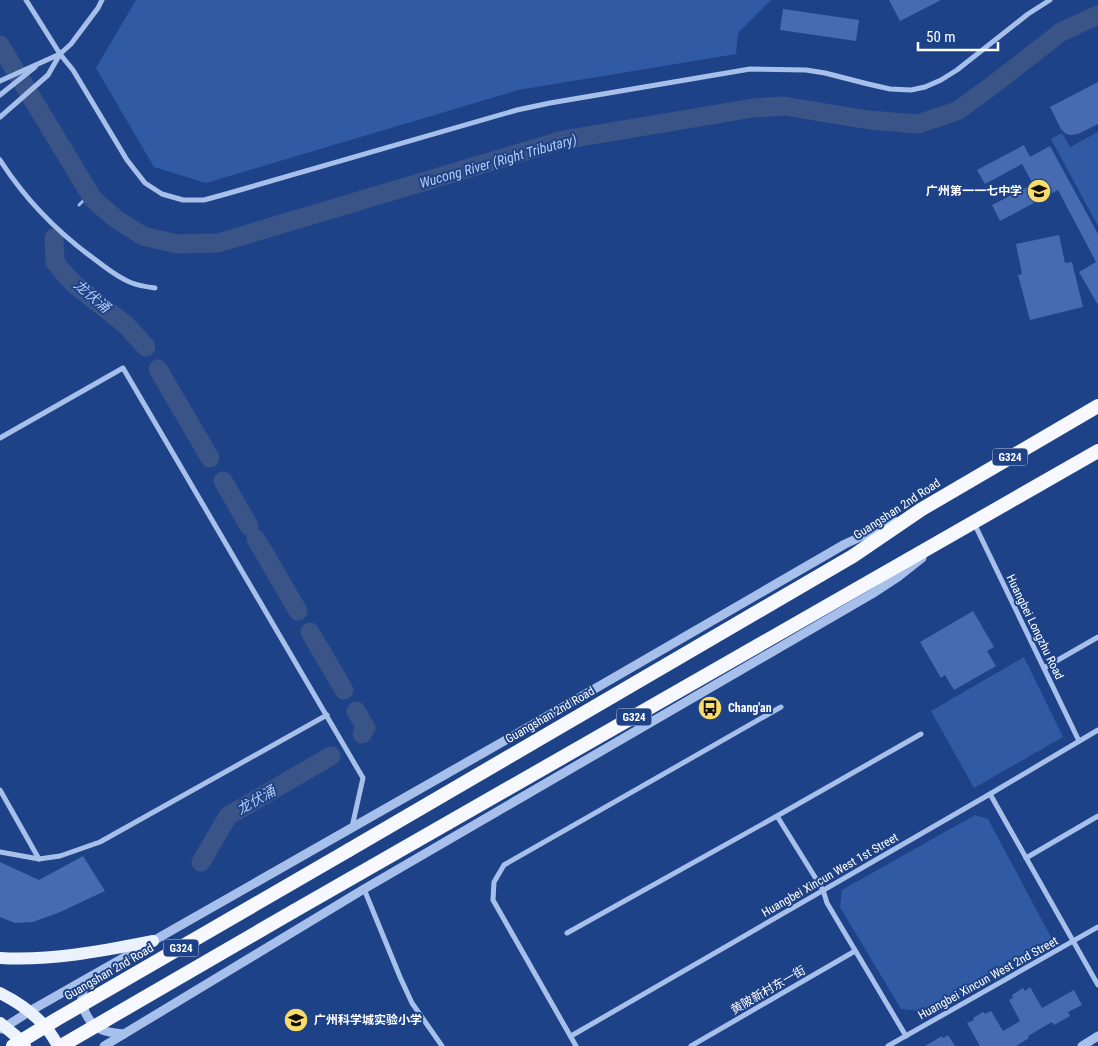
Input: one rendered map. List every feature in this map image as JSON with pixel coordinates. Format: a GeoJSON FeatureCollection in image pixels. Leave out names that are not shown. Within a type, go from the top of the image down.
{"type":"FeatureCollection","features":[{"type":"Feature","properties":{"kind":"highway","name":"Guangshan 2nd Road"},"geometry":{"type":"LineString","coordinates":[[13,1046],[853,556],[922,509],[1098,406]]}},
{"type":"Feature","properties":{"kind":"highway","name":"G324"},"geometry":{"type":"LineString","coordinates":[[60,1046],[1098,451]]}},
{"type":"Feature","properties":{"kind":"main road"},"geometry":{"type":"LineString","coordinates":[[0,958],[75,956],[152,941]]}},
{"type":"Feature","properties":{"kind":"main road"},"geometry":{"type":"LineString","coordinates":[[0,993],[30,1011],[60,1046]]}},
{"type":"Feature","properties":{"kind":"main road"},"geometry":{"type":"LineString","coordinates":[[2,1027],[17,1037],[25,1046]]}},
{"type":"Feature","properties":{"kind":"street"},"geometry":{"type":"LineString","coordinates":[[26,0],[60,54],[73,70],[127,160],[145,183],[162,194],[183,200],[204,200],[517,110],[750,70],[806,70],[890,88],[911,90],[925,87],[957,70],[1028,14],[1050,0]]}},
{"type":"Feature","properties":{"kind":"street"},"geometry":{"type":"LineString","coordinates":[[0,116],[48,75],[60,54],[71,44],[102,0]]}},
{"type":"Feature","properties":{"kind":"street"},"geometry":{"type":"LineString","coordinates":[[0,81],[60,54]]}},
{"type":"Feature","properties":{"kind":"street"},"geometry":{"type":"LineString","coordinates":[[0,95],[39,63]]}},
{"type":"Feature","properties":{"kind":"street"},"geometry":{"type":"LineString","coordinates":[[0,160],[25,195],[76,246],[107,269],[132,283],[155,288]]}},
{"type":"Feature","properties":{"kind":"street"},"geometry":{"type":"LineString","coordinates":[[0,438],[123,368],[363,778],[352,828]]}},
{"type":"Feature","properties":{"kind":"street"},"geometry":{"type":"LineString","coordinates":[[2,1027],[846,544],[922,509]]}},
{"type":"Feature","properties":{"kind":"street"},"geometry":{"type":"LineString","coordinates":[[104,1046],[364,889],[875,592],[974,523]]}},
{"type":"Feature","properties":{"kind":"street","name":"Huangbei Longzhu Road"},"geometry":{"type":"LineString","coordinates":[[974,523],[1079,741]]}},
{"type":"Feature","properties":{"kind":"street"},"geometry":{"type":"LineString","coordinates":[[1044,668],[1098,637]]}},
{"type":"Feature","properties":{"kind":"street"},"geometry":{"type":"LineString","coordinates":[[576,1046],[493,900],[494,882],[504,865],[781,707]]}},
{"type":"Feature","properties":{"kind":"street"},"geometry":{"type":"LineString","coordinates":[[0,852],[39,859],[60,856],[100,842],[327,715]]}},
{"type":"Feature","properties":{"kind":"street","name":"Huangbei Xincun West 1st Street"},"geometry":{"type":"LineString","coordinates":[[571,1036],[1098,730]]}},
{"type":"Feature","properties":{"kind":"street"},"geometry":{"type":"LineString","coordinates":[[567,933],[921,734]]}},
{"type":"Feature","properties":{"kind":"street"},"geometry":{"type":"LineString","coordinates":[[0,790],[39,859]]}},
{"type":"Feature","properties":{"kind":"street"},"geometry":{"type":"LineString","coordinates":[[990,794],[1098,985]]}},
{"type":"Feature","properties":{"kind":"street"},"geometry":{"type":"LineString","coordinates":[[777,816],[823,890],[827,903],[906,1036]]}},
{"type":"Feature","properties":{"kind":"street"},"geometry":{"type":"LineString","coordinates":[[1026,858],[1098,816]]}},
{"type":"Feature","properties":{"kind":"street"},"geometry":{"type":"LineString","coordinates":[[364,889],[412,1002],[442,1046]]}},
{"type":"Feature","properties":{"kind":"street","name":"Huangbei Xincun West 2nd Street"},"geometry":{"type":"LineString","coordinates":[[888,1046],[1098,927]]}},
{"type":"Feature","properties":{"kind":"street","name":"黄陂新村东一街"},"geometry":{"type":"LineString","coordinates":[[691,1046],[855,951]]}},
{"type":"Feature","properties":{"kind":"street"},"geometry":{"type":"LineString","coordinates":[[90,978],[82,992],[84,1010],[88,1018],[101,1030],[124,1034]]}},
{"type":"Feature","properties":{"kind":"street"},"geometry":{"type":"LineString","coordinates":[[1082,1046],[1098,1036]]}},
{"type":"Feature","properties":{"kind":"shaded area"},"geometry":{"type":"Polygon","coordinates":[[[136,0],[771,0],[738,33],[736,54],[518,90],[206,183],[154,167],[96,68],[136,0]]]}},
{"type":"Feature","properties":{"kind":"shaded area"},"geometry":{"type":"Polygon","coordinates":[[[1098,132],[1098,226],[1051,139],[1062,133],[1070,147],[1098,132]]]}},
{"type":"Feature","properties":{"kind":"shaded area"},"geometry":{"type":"Polygon","coordinates":[[[1024,657],[1063,737],[974,788],[931,711],[1024,657]]]}},
{"type":"Feature","properties":{"kind":"shaded area"},"geometry":{"type":"Polygon","coordinates":[[[975,815],[988,819],[1053,941],[930,1012],[901,1009],[840,907],[842,890],[975,815]]]}},
{"type":"Feature","properties":{"kind":"building"},"geometry":{"type":"Polygon","coordinates":[[[889,0],[941,0],[900,21],[889,0]]]}},
{"type":"Feature","properties":{"kind":"building"},"geometry":{"type":"Polygon","coordinates":[[[783,9],[859,20],[856,41],[780,30],[783,9]]]}},
{"type":"Feature","properties":{"kind":"building"},"geometry":{"type":"Polygon","coordinates":[[[1098,82],[1098,124],[1078,134],[1066,134],[1061,129],[1050,107],[1098,82]]]}},
{"type":"Feature","properties":{"kind":"building"},"geometry":{"type":"Polygon","coordinates":[[[1024,145],[1030,157],[1050,146],[1098,234],[1098,305],[1079,272],[1096,262],[1058,190],[1000,221],[992,205],[1033,184],[1022,164],[985,184],[977,170],[1024,145]]]}},
{"type":"Feature","properties":{"kind":"building"},"geometry":{"type":"Polygon","coordinates":[[[1059,235],[1065,263],[1072,262],[1083,307],[1030,320],[1018,275],[1022,274],[1016,244],[1059,235]]]}},
{"type":"Feature","properties":{"kind":"building"},"geometry":{"type":"Polygon","coordinates":[[[973,611],[994,647],[987,651],[996,666],[954,690],[945,675],[941,678],[920,642],[973,611]]]}},
{"type":"Feature","properties":{"kind":"building"},"geometry":{"type":"Polygon","coordinates":[[[83,856],[105,891],[58,913],[33,922],[15,923],[0,917],[0,862],[39,880],[83,856]]]}},
{"type":"Feature","properties":{"kind":"building"},"geometry":{"type":"Polygon","coordinates":[[[1030,987],[1042,1008],[1074,990],[1082,1005],[1068,1012],[1070,1016],[1054,1025],[1052,1022],[1028,1036],[1029,1038],[1016,1046],[980,1046],[967,1023],[983,1012],[985,1014],[991,1011],[1003,1031],[1020,1021],[1009,1000],[1013,998],[1012,995],[1023,988],[1025,991],[1030,987]]]}},
{"type":"Feature","properties":{"kind":"building"},"geometry":{"type":"Polygon","coordinates":[[[948,1035],[955,1046],[925,1046],[942,1036],[943,1038],[948,1035]]]}},
{"type":"Feature","properties":{"kind":"waterway","name":"Wucong River (Right Tributary)"},"geometry":{"type":"LineString","coordinates":[[0,45],[93,199],[116,219],[143,236],[177,244],[218,243],[563,140],[753,108],[784,106],[869,120],[918,124],[957,111],[1061,32],[1098,15]]}},
{"type":"Feature","properties":{"kind":"waterway"},"geometry":{"type":"LineString","coordinates":[[79,205],[90,194]]}},
{"type":"Feature","properties":{"kind":"waterway","name":"龙伏涌"},"geometry":{"type":"LineString","coordinates":[[54,238],[55,262],[62,271],[73,283],[126,325],[146,347]]}},
{"type":"Feature","properties":{"kind":"waterway","name":"龙伏涌"},"geometry":{"type":"LineString","coordinates":[[158,369],[210,458]]}},
{"type":"Feature","properties":{"kind":"waterway","name":"龙伏涌"},"geometry":{"type":"LineString","coordinates":[[223,481],[249,526]]}},
{"type":"Feature","properties":{"kind":"waterway","name":"龙伏涌"},"geometry":{"type":"LineString","coordinates":[[256,539],[298,611]]}},
{"type":"Feature","properties":{"kind":"waterway","name":"龙伏涌"},"geometry":{"type":"LineString","coordinates":[[310,632],[344,690]]}},
{"type":"Feature","properties":{"kind":"waterway","name":"龙伏涌"},"geometry":{"type":"LineString","coordinates":[[356,711],[366,728],[362,734]]}},
{"type":"Feature","properties":{"kind":"waterway","name":"龙伏涌"},"geometry":{"type":"LineString","coordinates":[[201,862],[228,816],[331,756]]}},
{"type":"Feature","properties":{"kind":"place","name":"广州第一一七中学"},"geometry":{"type":"Point","coordinates":[1039,191]}},
{"type":"Feature","properties":{"kind":"place","name":"Chang'an"},"geometry":{"type":"Point","coordinates":[710,708]}},
{"type":"Feature","properties":{"kind":"place","name":"广州科学城实验小学"},"geometry":{"type":"Point","coordinates":[296,1020]}}]}
